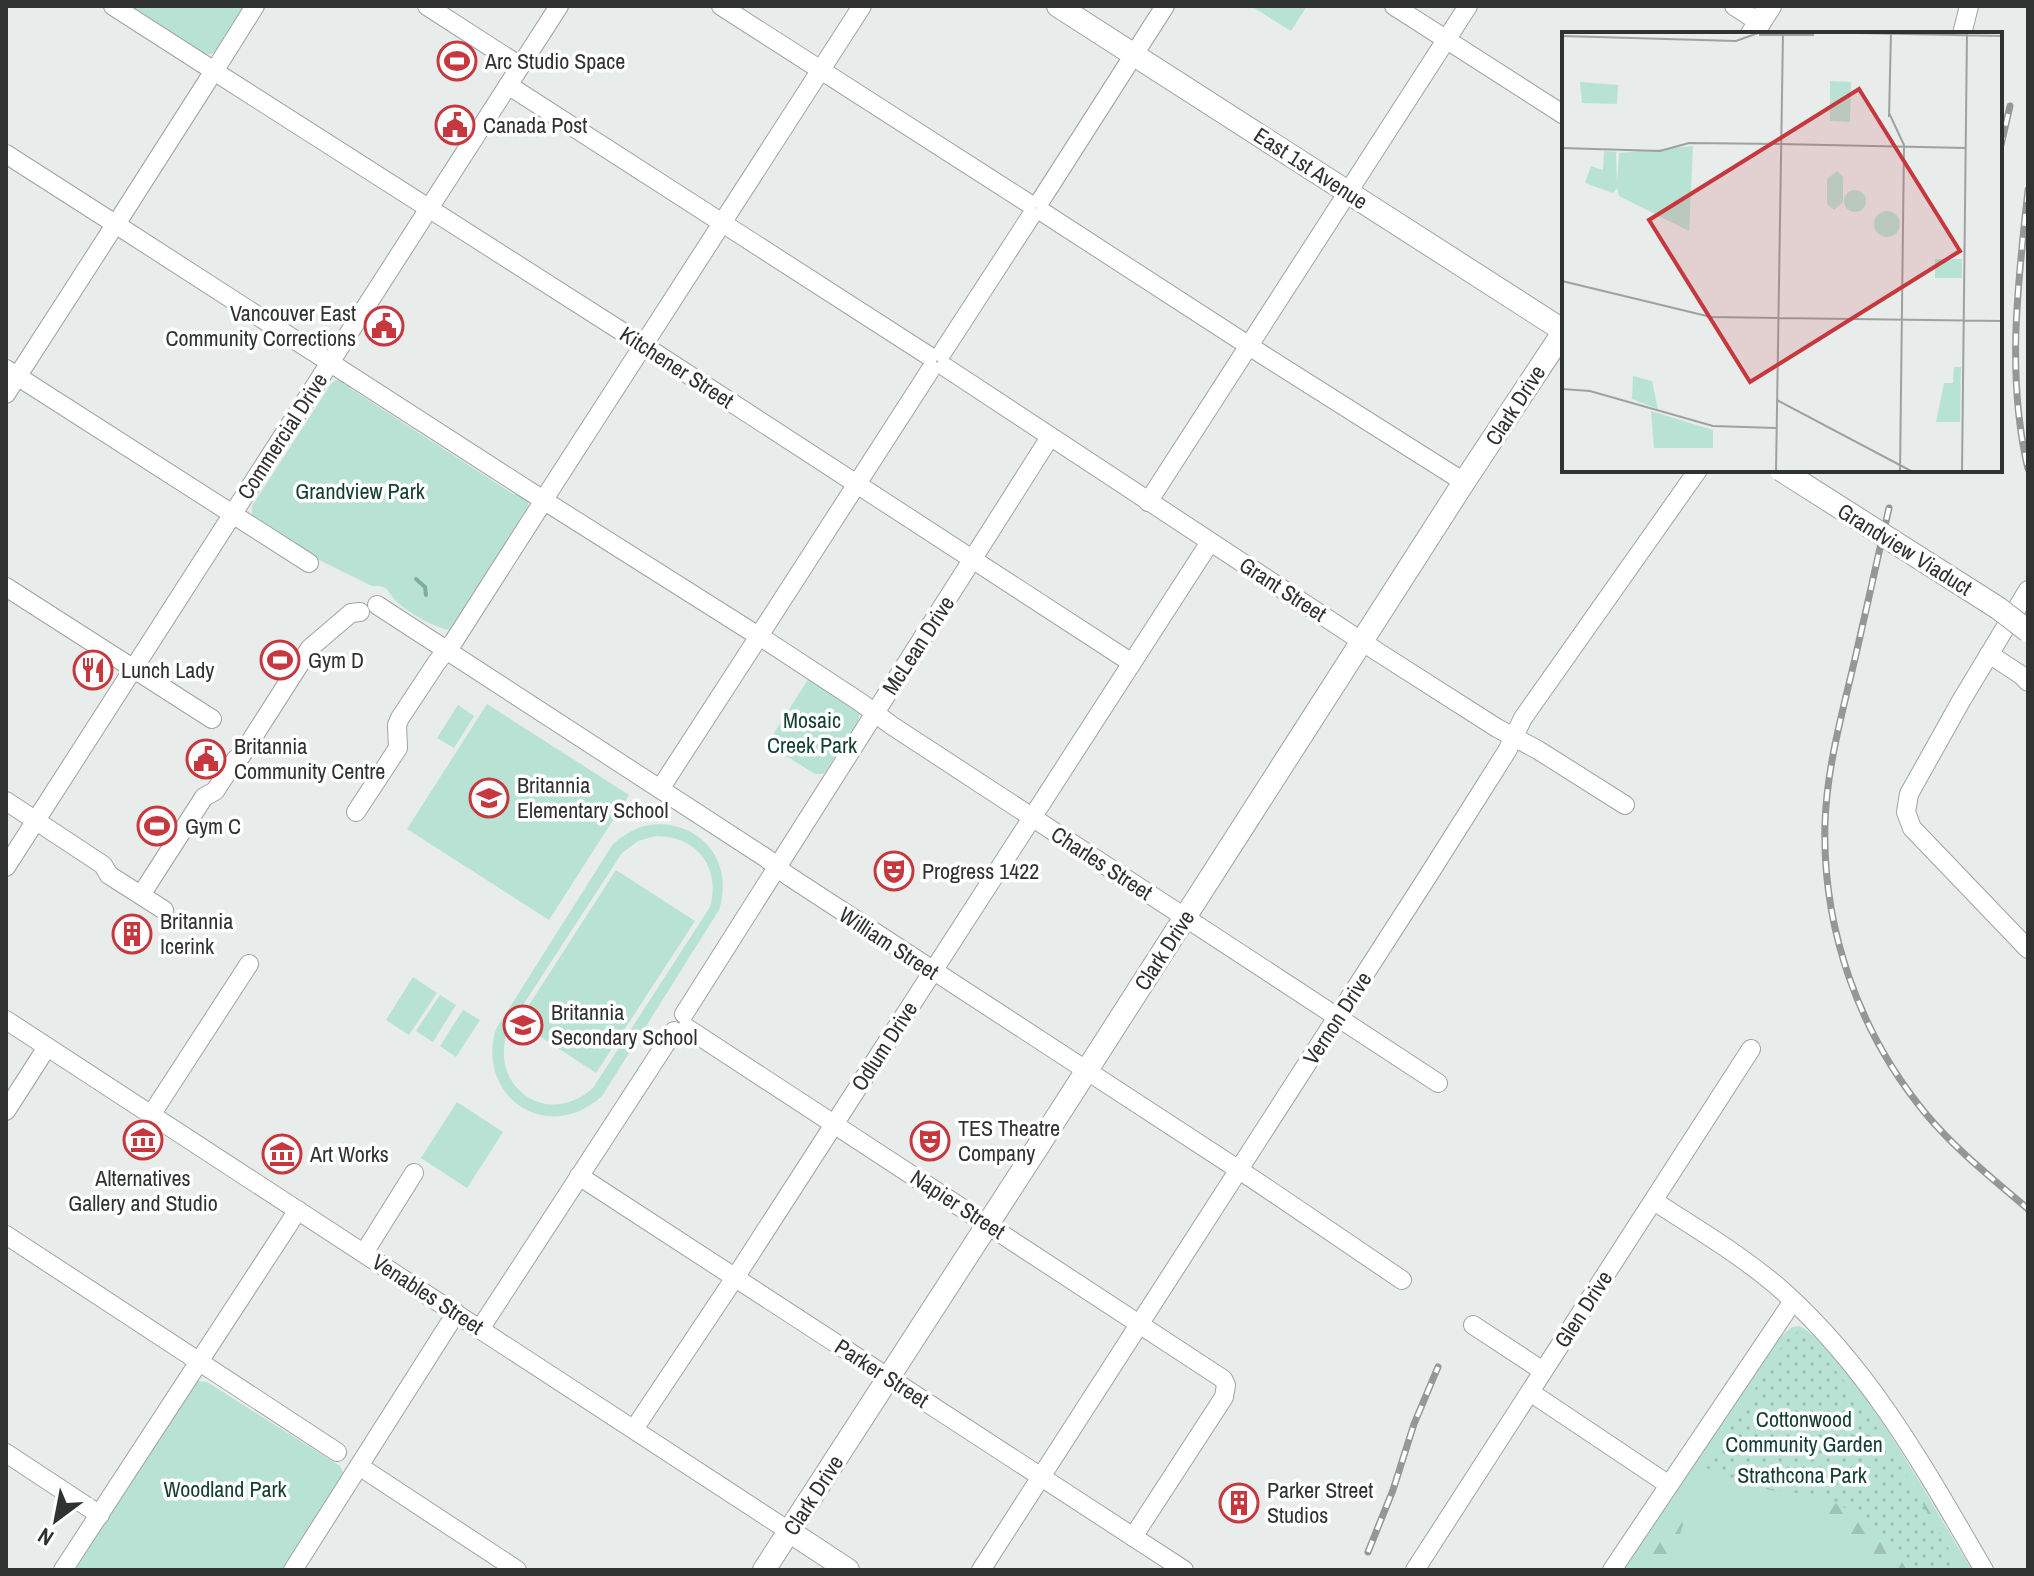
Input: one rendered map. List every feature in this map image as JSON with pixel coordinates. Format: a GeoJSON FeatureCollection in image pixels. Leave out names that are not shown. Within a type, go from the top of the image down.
{"type":"FeatureCollection","features":[{"type":"Feature","properties":{"kind":"main road","name":"East 1st Avenue"},"geometry":{"type":"LineString","coordinates":[[1058,6],[1562,330]]}},
{"type":"Feature","properties":{"kind":"main road","name":"Clark Drive"},"geometry":{"type":"LineString","coordinates":[[764,1570],[1562,334]]}},
{"type":"Feature","properties":{"kind":"main road","name":"Grandview Viaduct"},"geometry":{"type":"LineString","coordinates":[[1784,472],[1998,608],[2028,631]]}},
{"type":"Feature","properties":{"kind":"main road","name":"Venables Street"},"geometry":{"type":"LineString","coordinates":[[789,1531],[848,1570]]}},
{"type":"Feature","properties":{"kind":"street","name":"Kitchener Street"},"geometry":{"type":"LineString","coordinates":[[113,6],[1132,663]]}},
{"type":"Feature","properties":{"kind":"street"},"geometry":{"type":"LineString","coordinates":[[6,394],[12,373],[116,225],[255,6]]}},
{"type":"Feature","properties":{"kind":"street"},"geometry":{"type":"LineString","coordinates":[[427,6],[520,66]]}},
{"type":"Feature","properties":{"kind":"street","name":"Commercial Drive"},"geometry":{"type":"LineString","coordinates":[[6,867],[559,6]]}},
{"type":"Feature","properties":{"kind":"street"},"geometry":{"type":"LineString","coordinates":[[721,6],[1464,482]]}},
{"type":"Feature","properties":{"kind":"street"},"geometry":{"type":"LineString","coordinates":[[356,812],[398,748],[397,725],[400,718],[862,6]]}},
{"type":"Feature","properties":{"kind":"street"},"geometry":{"type":"LineString","coordinates":[[660,789],[1165,6]]}},
{"type":"Feature","properties":{"kind":"street"},"geometry":{"type":"LineString","coordinates":[[1394,6],[1562,114]]}},
{"type":"Feature","properties":{"kind":"street"},"geometry":{"type":"LineString","coordinates":[[1148,502],[1468,6]]}},
{"type":"Feature","properties":{"kind":"street"},"geometry":{"type":"LineString","coordinates":[[1734,6],[1761,21]]}},
{"type":"Feature","properties":{"kind":"street"},"geometry":{"type":"LineString","coordinates":[[1962,32],[1969,6]]}},
{"type":"Feature","properties":{"kind":"street","name":"Grant Street"},"geometry":{"type":"LineString","coordinates":[[508,85],[937,361],[1362,642],[1625,805]]}},
{"type":"Feature","properties":{"kind":"street","name":"Charles Street"},"geometry":{"type":"LineString","coordinates":[[6,154],[759,636],[1438,1083]]}},
{"type":"Feature","properties":{"kind":"street"},"geometry":{"type":"LineString","coordinates":[[12,373],[309,563]]}},
{"type":"Feature","properties":{"kind":"street","name":"McLean Drive"},"geometry":{"type":"LineString","coordinates":[[480,1329],[682,1024],[777,867],[1050,437]]}},
{"type":"Feature","properties":{"kind":"street","name":"Vernon Drive"},"geometry":{"type":"LineString","coordinates":[[981,1570],[1337,1018],[1523,718],[1697,472]]}},
{"type":"Feature","properties":{"kind":"street","name":"Odlum Drive"},"geometry":{"type":"LineString","coordinates":[[634,1429],[1210,542]]}},
{"type":"Feature","properties":{"kind":"street"},"geometry":{"type":"LineString","coordinates":[[6,587],[228,729],[241,756],[215,791],[204,797],[141,895]]}},
{"type":"Feature","properties":{"kind":"street"},"geometry":{"type":"LineString","coordinates":[[2028,590],[1909,794],[1906,812],[1912,828],[2028,949]]}},
{"type":"Feature","properties":{"kind":"street","name":"William Street"},"geometry":{"type":"LineString","coordinates":[[228,729],[310,648],[351,613],[368,609],[446,651],[660,789],[1402,1280]]}},
{"type":"Feature","properties":{"kind":"street"},"geometry":{"type":"LineString","coordinates":[[1989,654],[2028,682]]}},
{"type":"Feature","properties":{"kind":"street"},"geometry":{"type":"LineString","coordinates":[[6,801],[103,865],[109,875],[164,910]]}},
{"type":"Feature","properties":{"kind":"street"},"geometry":{"type":"LineString","coordinates":[[151,1115],[249,964]]}},
{"type":"Feature","properties":{"kind":"street","name":"Venables Street"},"geometry":{"type":"LineString","coordinates":[[6,1020],[789,1531]]}},
{"type":"Feature","properties":{"kind":"street","name":"Napier Street"},"geometry":{"type":"LineString","coordinates":[[682,1024],[1217,1374],[1226,1385],[1224,1397],[1133,1537]]}},
{"type":"Feature","properties":{"kind":"street"},"geometry":{"type":"LineString","coordinates":[[6,1111],[47,1047]]}},
{"type":"Feature","properties":{"kind":"street","name":"Glen Drive"},"geometry":{"type":"LineString","coordinates":[[1415,1570],[1751,1049]]}},
{"type":"Feature","properties":{"kind":"street"},"geometry":{"type":"LineString","coordinates":[[364,1253],[414,1173]]}},
{"type":"Feature","properties":{"kind":"street","name":"Parker Street"},"geometry":{"type":"LineString","coordinates":[[579,1176],[1184,1570]]}},
{"type":"Feature","properties":{"kind":"street"},"geometry":{"type":"LineString","coordinates":[[1654,1201],[1758,1272],[1793,1301],[1836,1344],[1904,1434],[1984,1570]]}},
{"type":"Feature","properties":{"kind":"street"},"geometry":{"type":"LineString","coordinates":[[63,1570],[298,1210]]}},
{"type":"Feature","properties":{"kind":"street"},"geometry":{"type":"LineString","coordinates":[[6,1235],[337,1452]]}},
{"type":"Feature","properties":{"kind":"street"},"geometry":{"type":"LineString","coordinates":[[1612,1570],[1793,1301]]}},
{"type":"Feature","properties":{"kind":"street"},"geometry":{"type":"LineString","coordinates":[[293,1570],[456,1313]]}},
{"type":"Feature","properties":{"kind":"street"},"geometry":{"type":"LineString","coordinates":[[1473,1325],[1543,1371]]}},
{"type":"Feature","properties":{"kind":"street"},"geometry":{"type":"LineString","coordinates":[[1530,1392],[1669,1485]]}},
{"type":"Feature","properties":{"kind":"street"},"geometry":{"type":"LineString","coordinates":[[6,1453],[100,1515]]}},
{"type":"Feature","properties":{"kind":"street"},"geometry":{"type":"LineString","coordinates":[[359,1466],[517,1570]]}},
{"type":"Feature","properties":{"kind":"green space"},"geometry":{"type":"Polygon","coordinates":[[[128,6],[246,6],[216,53],[205,55],[128,6]]]}},
{"type":"Feature","properties":{"kind":"green space"},"geometry":{"type":"Polygon","coordinates":[[[1251,6],[1307,6],[1291,31],[1251,6]]]}},
{"type":"Feature","properties":{"kind":"green space","name":"Grandview Park"},"geometry":{"type":"Polygon","coordinates":[[[336,380],[345,382],[351,389],[528,501],[528,508],[449,630],[408,611],[385,588],[372,586],[307,554],[252,515],[252,506],[336,380]]]}},
{"type":"Feature","properties":{"kind":"green space","name":"Mosaic Creek Park"},"geometry":{"type":"Polygon","coordinates":[[[809,678],[860,713],[824,774],[815,774],[767,744],[809,678]]]}},
{"type":"Feature","properties":{"kind":"green space"},"geometry":{"type":"Polygon","coordinates":[[[487,704],[629,795],[549,920],[407,829],[487,704]]]}},
{"type":"Feature","properties":{"kind":"green space"},"geometry":{"type":"Polygon","coordinates":[[[458,705],[474,716],[454,748],[437,738],[458,705]]]}},
{"type":"Feature","properties":{"kind":"green space"},"geometry":{"type":"Polygon","coordinates":[[[659,824],[691,832],[712,851],[722,878],[719,910],[602,1096],[581,1110],[560,1116],[540,1115],[521,1107],[506,1093],[496,1075],[492,1054],[496,1029],[613,844],[634,830],[659,824]],[[656,836],[638,841],[622,853],[510,1025],[504,1046],[505,1065],[512,1082],[524,1094],[539,1102],[556,1104],[575,1100],[593,1088],[710,907],[713,892],[709,867],[694,848],[671,837],[656,836]]]}},
{"type":"Feature","properties":{"kind":"green space"},"geometry":{"type":"Polygon","coordinates":[[[616,870],[695,921],[596,1073],[518,1022],[616,870]]]}},
{"type":"Feature","properties":{"kind":"green space"},"geometry":{"type":"Polygon","coordinates":[[[413,977],[437,993],[409,1035],[386,1020],[413,977]]]}},
{"type":"Feature","properties":{"kind":"green space"},"geometry":{"type":"Polygon","coordinates":[[[440,995],[456,1005],[433,1042],[416,1031],[440,995]]]}},
{"type":"Feature","properties":{"kind":"green space"},"geometry":{"type":"Polygon","coordinates":[[[463,1010],[480,1020],[456,1057],[440,1046],[463,1010]]]}},
{"type":"Feature","properties":{"kind":"green space"},"geometry":{"type":"Polygon","coordinates":[[[457,1102],[503,1132],[467,1188],[421,1158],[457,1102]]]}},
{"type":"Feature","properties":{"kind":"green space","name":"Strathcona Park"},"geometry":{"type":"Polygon","coordinates":[[[1799,1326],[1822,1345],[1855,1383],[1972,1570],[1622,1570],[1778,1339],[1792,1327],[1799,1326]]]}},
{"type":"Feature","properties":{"kind":"green space","name":"Cottonwood Community Garden"},"geometry":{"type":"Polygon","coordinates":[[[1798,1332],[1824,1357],[1868,1414],[1962,1570],[1916,1570],[1860,1515],[1826,1499],[1729,1481],[1705,1467],[1786,1340],[1798,1332]]]}},
{"type":"Feature","properties":{"kind":"green space"},"geometry":{"type":"Polygon","coordinates":[[[1796,1338],[1818,1345],[1829,1377],[1895,1463],[1906,1469],[1942,1538],[1942,1552],[1933,1570],[1893,1570],[1878,1561],[1872,1548],[1854,1544],[1844,1537],[1817,1504],[1795,1494],[1735,1484],[1740,1464],[1785,1489],[1817,1498],[1824,1475],[1796,1338]]]}},
{"type":"Feature","properties":{"kind":"green space","name":"Woodland Park"},"geometry":{"type":"Polygon","coordinates":[[[195,1382],[207,1382],[340,1466],[342,1480],[283,1570],[75,1570],[195,1382]]]}},
{"type":"Feature","properties":{"kind":"green space"},"geometry":{"type":"Polygon","coordinates":[[[1678,1493],[1690,1502],[1672,1560],[1672,1570],[1641,1570],[1670,1524],[1667,1513],[1678,1493]]]}},
{"type":"Feature","properties":{"kind":"waterway"},"geometry":{"type":"LineString","coordinates":[[416,579],[425,587],[426,595]]}},
{"type":"Feature","properties":{"kind":"railway"},"geometry":{"type":"LineString","coordinates":[[2002,140],[2010,106]]}},
{"type":"Feature","properties":{"kind":"railway"},"geometry":{"type":"LineString","coordinates":[[2028,190],[2016,330],[2017,399],[2028,469]]}},
{"type":"Feature","properties":{"kind":"railway"},"geometry":{"type":"LineString","coordinates":[[1889,508],[1829,779],[1825,823],[1830,902],[1849,978],[1864,1014],[1902,1083],[1950,1140],[2028,1209]]}},
{"type":"Feature","properties":{"kind":"railway"},"geometry":{"type":"LineString","coordinates":[[1368,1552],[1438,1367]]}},
{"type":"Feature","properties":{"kind":"place","name":"Arc Studio Space"},"geometry":{"type":"Point","coordinates":[457,61]}},
{"type":"Feature","properties":{"kind":"place","name":"Canada Post"},"geometry":{"type":"Point","coordinates":[455,125]}},
{"type":"Feature","properties":{"kind":"place","name":"Vancouver East Community Corrections"},"geometry":{"type":"Point","coordinates":[384,326]}},
{"type":"Feature","properties":{"kind":"place","name":"Gym D"},"geometry":{"type":"Point","coordinates":[280,660]}},
{"type":"Feature","properties":{"kind":"place","name":"Lunch Lady"},"geometry":{"type":"Point","coordinates":[93,670]}},
{"type":"Feature","properties":{"kind":"place","name":"Britannia Community Centre"},"geometry":{"type":"Point","coordinates":[206,759]}},
{"type":"Feature","properties":{"kind":"place","name":"Britannia Elementary School"},"geometry":{"type":"Point","coordinates":[489,798]}},
{"type":"Feature","properties":{"kind":"place","name":"Gym C"},"geometry":{"type":"Point","coordinates":[157,826]}},
{"type":"Feature","properties":{"kind":"place","name":"Progress 1422"},"geometry":{"type":"Point","coordinates":[894,871]}},
{"type":"Feature","properties":{"kind":"place","name":"Britannia Icerink"},"geometry":{"type":"Point","coordinates":[132,934]}},
{"type":"Feature","properties":{"kind":"place","name":"Britannia Secondary School"},"geometry":{"type":"Point","coordinates":[523,1025]}},
{"type":"Feature","properties":{"kind":"place","name":"Alternatives Gallery and Studio"},"geometry":{"type":"Point","coordinates":[143,1140]}},
{"type":"Feature","properties":{"kind":"place","name":"TES Theatre Company"},"geometry":{"type":"Point","coordinates":[930,1141]}},
{"type":"Feature","properties":{"kind":"place","name":"Art Works"},"geometry":{"type":"Point","coordinates":[282,1154]}},
{"type":"Feature","properties":{"kind":"place","name":"Parker Street Studios"},"geometry":{"type":"Point","coordinates":[1239,1503]}}]}
